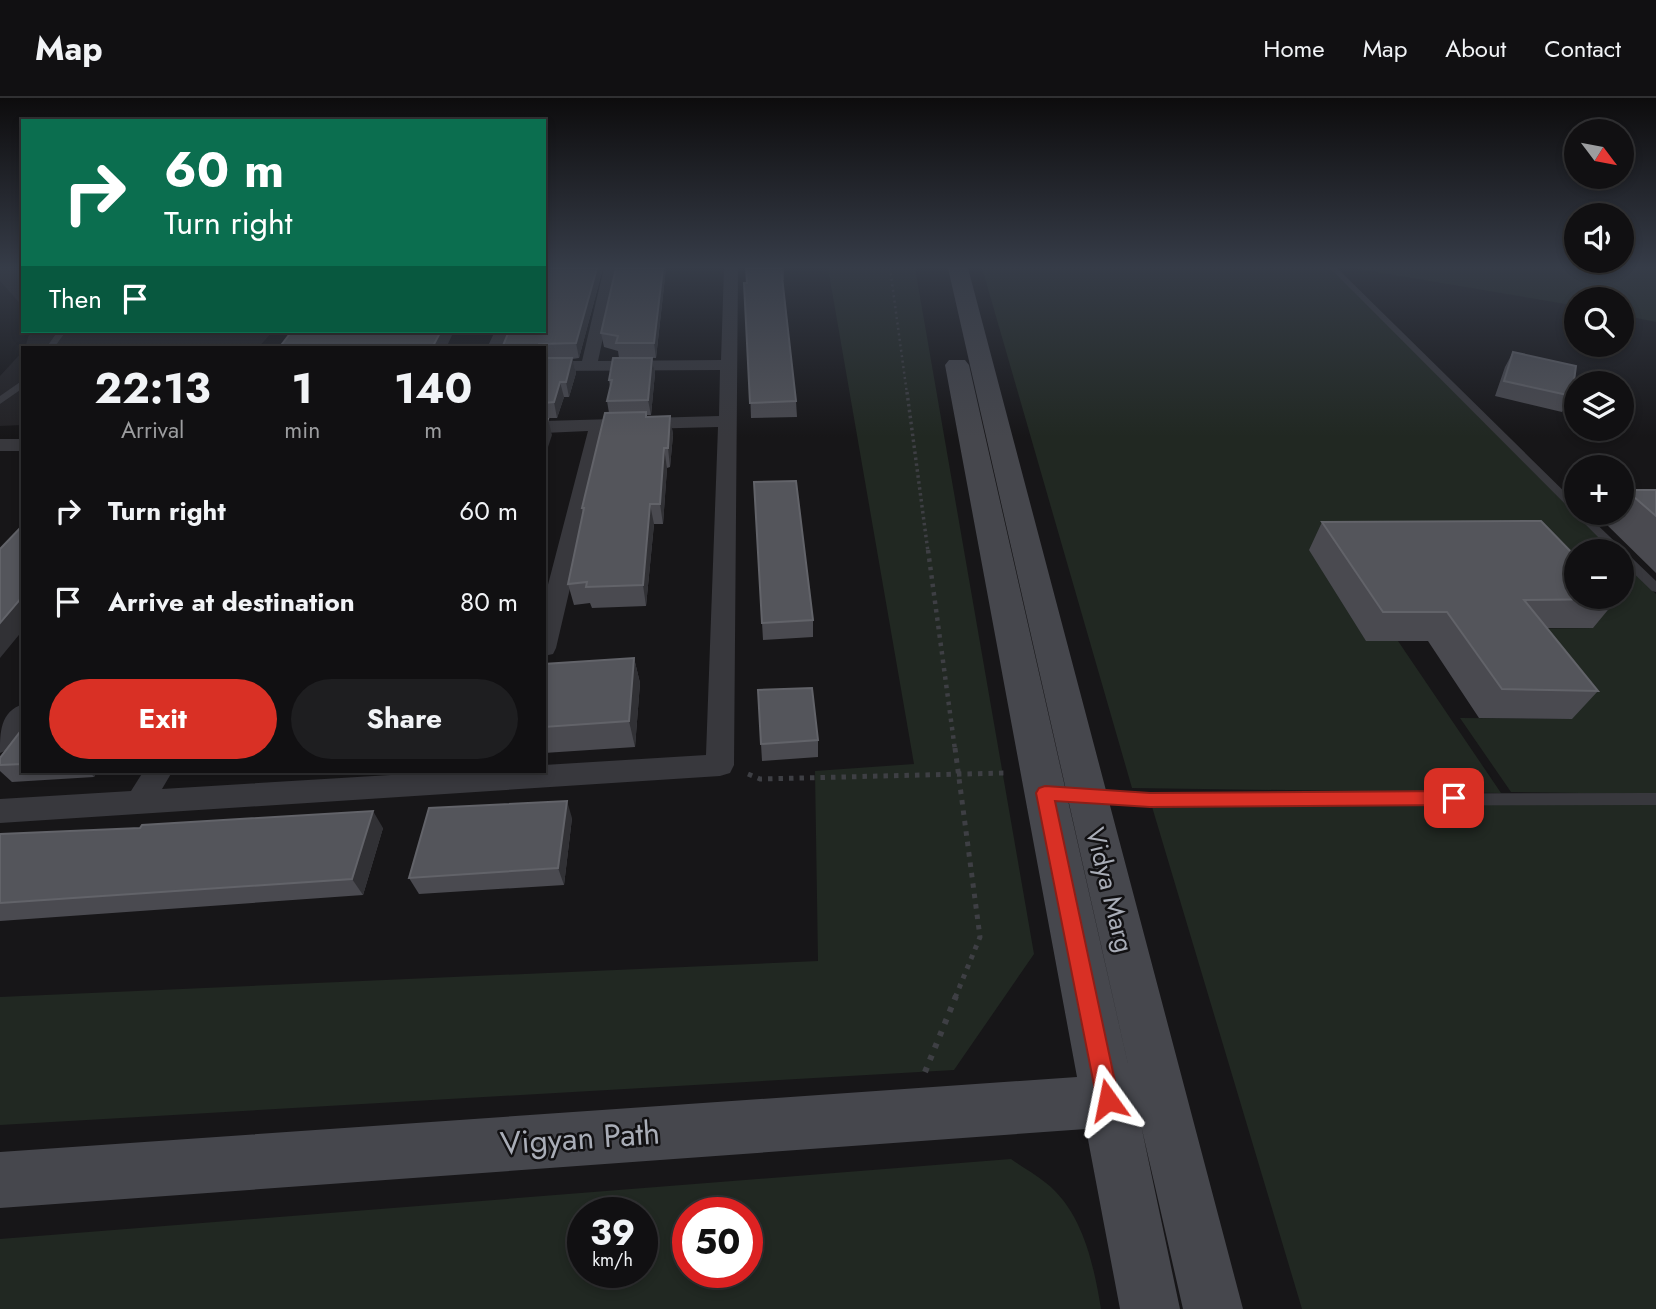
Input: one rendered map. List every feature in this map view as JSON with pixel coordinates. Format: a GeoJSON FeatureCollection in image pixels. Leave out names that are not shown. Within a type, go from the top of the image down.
{"type":"FeatureCollection","features":[{"type":"Feature","properties":{"kind":"main road","name":"Vidya Marg"},"geometry":{"type":"LineString","coordinates":[[951,325],[1134,1099],[1213,1309]]}},
{"type":"Feature","properties":{"kind":"main road","name":"Vidya Marg"},"geometry":{"type":"LineString","coordinates":[[969,325],[1061,789],[1134,1099],[1150,1309]]}},
{"type":"Feature","properties":{"kind":"main road","name":"Vigyan Path"},"geometry":{"type":"LineString","coordinates":[[0,1180],[1134,1099]]}},
{"type":"Feature","properties":{"kind":"street"},"geometry":{"type":"LineString","coordinates":[[589,366],[598,325]]}},
{"type":"Feature","properties":{"kind":"street"},"geometry":{"type":"LineString","coordinates":[[0,811],[139,803],[352,780],[720,765],[730,325]]}},
{"type":"Feature","properties":{"kind":"street"},"geometry":{"type":"LineString","coordinates":[[546,366],[729,365]]}},
{"type":"Feature","properties":{"kind":"street"},"geometry":{"type":"LineString","coordinates":[[546,427],[728,421]]}},
{"type":"Feature","properties":{"kind":"street"},"geometry":{"type":"LineString","coordinates":[[546,640],[599,425]]}},
{"type":"Feature","properties":{"kind":"street"},"geometry":{"type":"LineString","coordinates":[[0,445],[21,445]]}},
{"type":"Feature","properties":{"kind":"street"},"geometry":{"type":"LineString","coordinates":[[0,743],[21,717]]}},
{"type":"Feature","properties":{"kind":"street"},"geometry":{"type":"LineString","coordinates":[[139,803],[157,773]]}},
{"type":"Feature","properties":{"kind":"lane"},"geometry":{"type":"LineString","coordinates":[[1390,325],[1564,497]]}},
{"type":"Feature","properties":{"kind":"lane"},"geometry":{"type":"LineString","coordinates":[[0,401],[21,385]]}},
{"type":"Feature","properties":{"kind":"lane"},"geometry":{"type":"LineString","coordinates":[[1592,525],[1606,539]]}},
{"type":"Feature","properties":{"kind":"lane"},"geometry":{"type":"LineString","coordinates":[[1634,567],[1656,588]]}},
{"type":"Feature","properties":{"kind":"lane"},"geometry":{"type":"LineString","coordinates":[[1061,789],[1150,800],[1656,799]]}},
{"type":"Feature","properties":{"kind":"path"},"geometry":{"type":"LineString","coordinates":[[898,325],[980,937],[907,1115]]}},
{"type":"Feature","properties":{"kind":"path"},"geometry":{"type":"LineString","coordinates":[[720,765],[760,779],[958,774],[1061,789]]}},
{"type":"Feature","properties":{"kind":"shaded area"},"geometry":{"type":"Polygon","coordinates":[[[838,325],[925,325],[1034,954],[954,1070],[0,1125],[0,997],[818,961],[815,771],[914,764],[838,325]]]}},
{"type":"Feature","properties":{"kind":"shaded area"},"geometry":{"type":"Polygon","coordinates":[[[998,325],[1387,325],[1564,502],[1564,525],[1587,525],[1601,539],[1564,539],[1564,597],[1521,549],[1366,641],[1398,641],[1501,793],[1132,788],[998,325]]]}},
{"type":"Feature","properties":{"kind":"shaded area"},"geometry":{"type":"Polygon","coordinates":[[[29,333],[271,333],[260,346],[26,346],[29,333]]]}},
{"type":"Feature","properties":{"kind":"shaded area"},"geometry":{"type":"Polygon","coordinates":[[[21,353],[21,425],[0,426],[0,376],[21,353]]]}},
{"type":"Feature","properties":{"kind":"shaded area"},"geometry":{"type":"Polygon","coordinates":[[[1634,572],[1656,594],[1656,794],[1511,792],[1460,718],[1571,719],[1504,629],[1592,628],[1575,609],[1634,609],[1634,572]]]}},
{"type":"Feature","properties":{"kind":"shaded area"},"geometry":{"type":"Polygon","coordinates":[[[1150,800],[1656,803],[1656,1309],[1302,1309],[1150,800]]]}},
{"type":"Feature","properties":{"kind":"shaded area"},"geometry":{"type":"Polygon","coordinates":[[[1011,1159],[1059,1195],[1078,1224],[1095,1275],[1101,1309],[0,1309],[0,1239],[1011,1159]]]}},
{"type":"Feature","properties":{"kind":"building"},"geometry":{"type":"Polygon","coordinates":[[[546,325],[581,325],[576,343],[503,346],[508,333],[546,333],[546,325]]]}},
{"type":"Feature","properties":{"kind":"building"},"geometry":{"type":"Polygon","coordinates":[[[603,325],[656,325],[654,343],[616,343],[618,336],[601,333],[603,325]]]}},
{"type":"Feature","properties":{"kind":"building"},"geometry":{"type":"Polygon","coordinates":[[[746,325],[787,325],[796,401],[750,403],[746,325]]]}},
{"type":"Feature","properties":{"kind":"building"},"geometry":{"type":"Polygon","coordinates":[[[290,333],[440,333],[433,346],[281,346],[290,333]]]}},
{"type":"Feature","properties":{"kind":"building"},"geometry":{"type":"Polygon","coordinates":[[[1513,352],[1576,366],[1575,371],[1564,371],[1564,394],[1504,381],[1513,352]]]}},
{"type":"Feature","properties":{"kind":"building"},"geometry":{"type":"Polygon","coordinates":[[[546,358],[572,358],[566,382],[560,382],[554,402],[546,403],[546,358]]]}},
{"type":"Feature","properties":{"kind":"building"},"geometry":{"type":"Polygon","coordinates":[[[613,358],[652,358],[648,400],[607,401],[613,358]]]}},
{"type":"Feature","properties":{"kind":"building"},"geometry":{"type":"Polygon","coordinates":[[[646,412],[646,417],[670,416],[668,448],[664,448],[660,504],[650,504],[643,585],[586,587],[587,582],[568,584],[582,508],[605,413],[646,412]]]}},
{"type":"Feature","properties":{"kind":"building"},"geometry":{"type":"Polygon","coordinates":[[[796,481],[813,620],[762,623],[754,482],[796,481]]]}},
{"type":"Feature","properties":{"kind":"building"},"geometry":{"type":"Polygon","coordinates":[[[1634,490],[1656,490],[1656,516],[1634,497],[1634,490]]]}},
{"type":"Feature","properties":{"kind":"building"},"geometry":{"type":"Polygon","coordinates":[[[1541,521],[1564,545],[1564,600],[1524,600],[1598,691],[1502,689],[1447,612],[1383,612],[1322,522],[1541,521]]]}},
{"type":"Feature","properties":{"kind":"building"},"geometry":{"type":"Polygon","coordinates":[[[21,527],[21,598],[0,623],[0,549],[21,527]]]}},
{"type":"Feature","properties":{"kind":"building"},"geometry":{"type":"Polygon","coordinates":[[[634,658],[629,721],[546,727],[546,664],[634,658]]]}},
{"type":"Feature","properties":{"kind":"building"},"geometry":{"type":"Polygon","coordinates":[[[812,688],[818,740],[761,744],[758,690],[812,688]]]}},
{"type":"Feature","properties":{"kind":"building"},"geometry":{"type":"Polygon","coordinates":[[[21,731],[21,764],[0,765],[0,758],[21,731]]]}},
{"type":"Feature","properties":{"kind":"building"},"geometry":{"type":"Polygon","coordinates":[[[567,801],[558,868],[409,878],[429,808],[567,801]]]}},
{"type":"Feature","properties":{"kind":"building"},"geometry":{"type":"Polygon","coordinates":[[[373,811],[352,879],[0,903],[0,834],[140,828],[142,825],[373,811]]]}},
{"type":"Feature","properties":{"kind":"route"},"geometry":{"type":"LineString","coordinates":[[1108,1100],[1045,793],[1150,800],[1454,798]]}}]}
